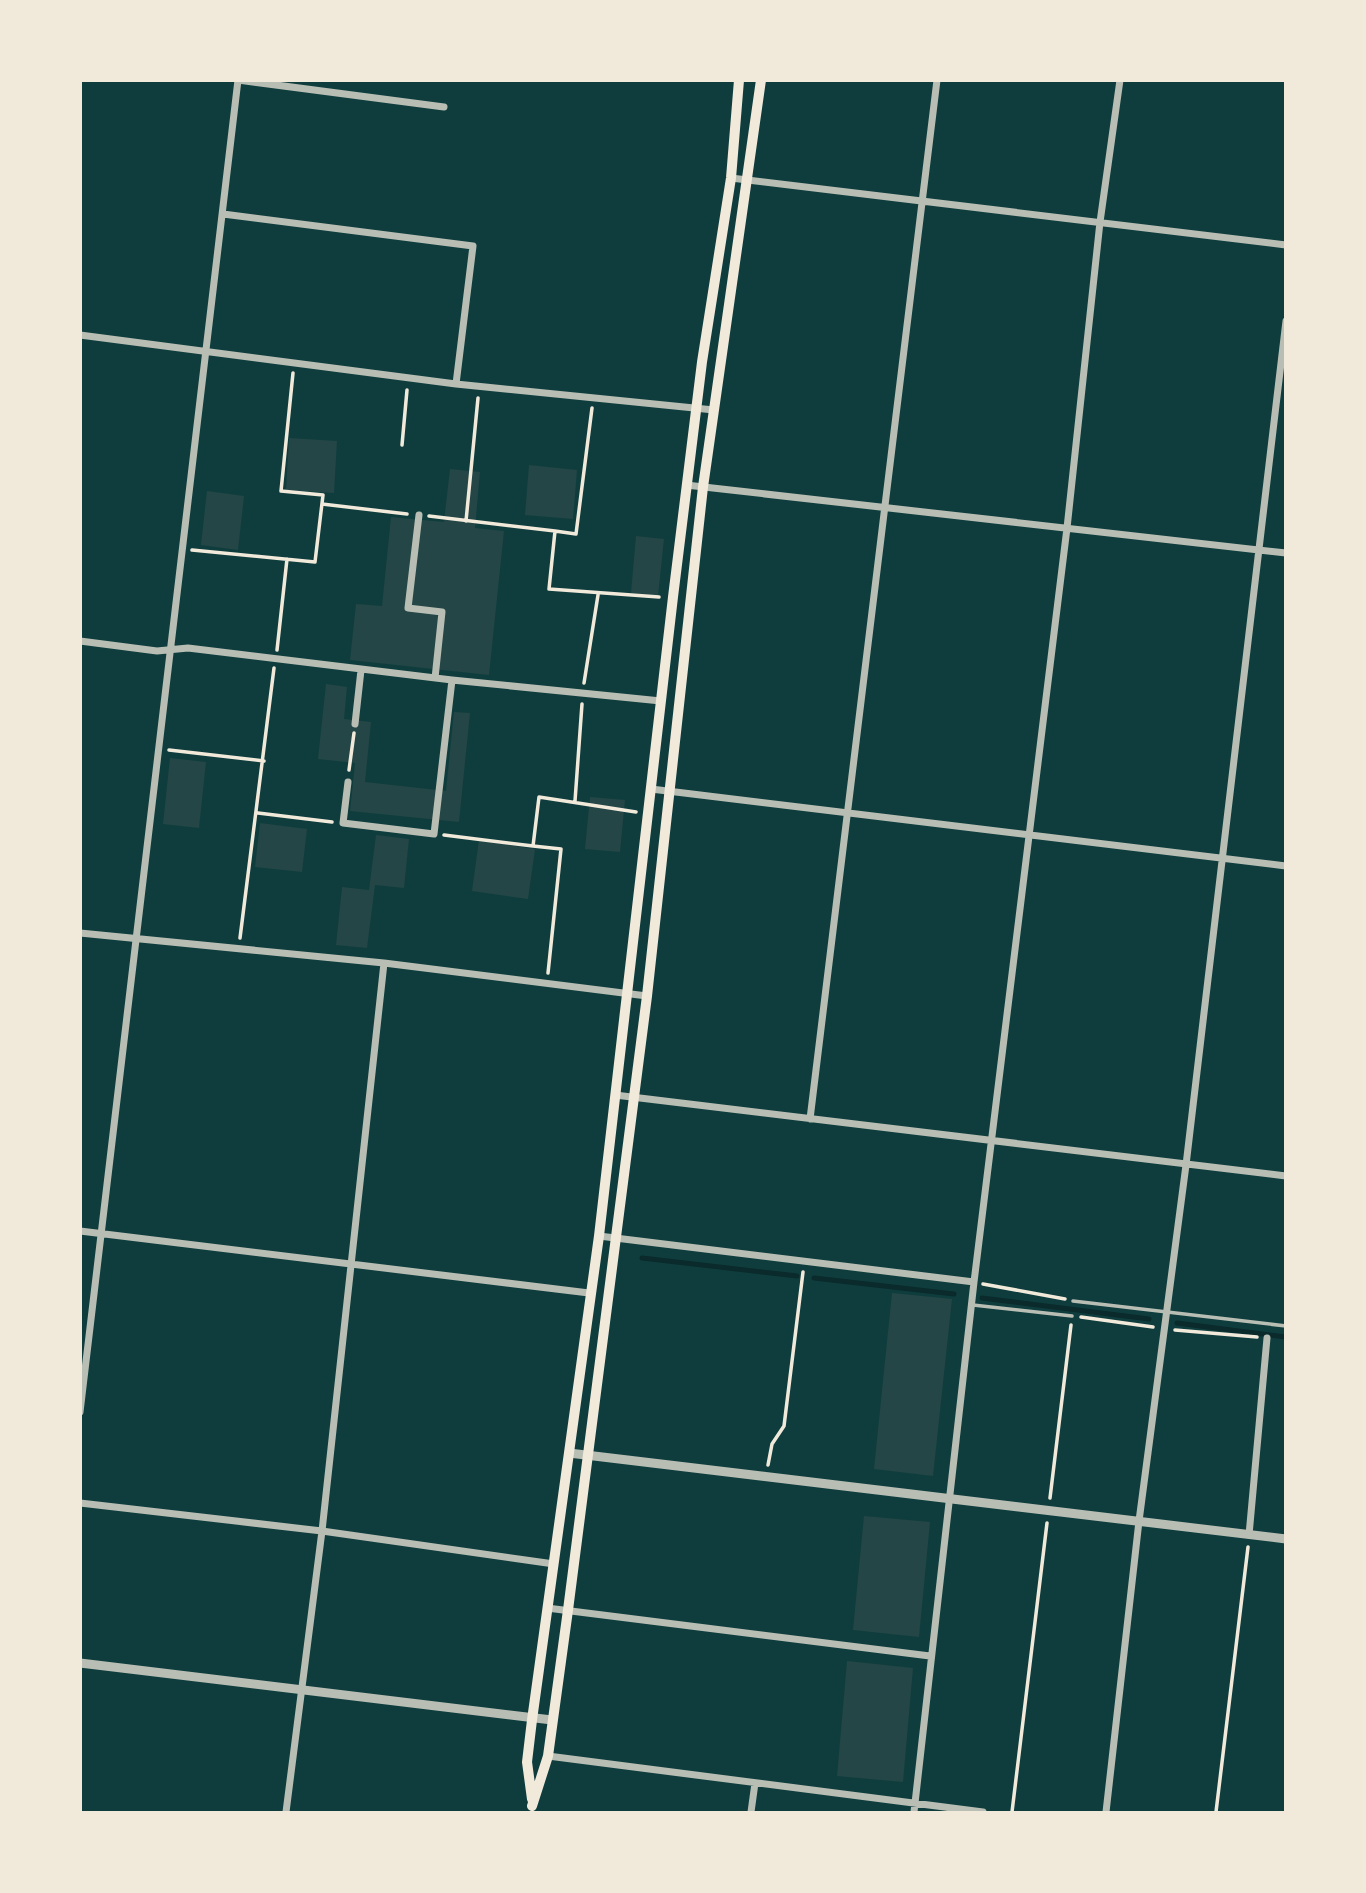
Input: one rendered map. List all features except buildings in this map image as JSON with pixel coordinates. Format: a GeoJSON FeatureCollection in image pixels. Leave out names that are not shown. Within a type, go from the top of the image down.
{"type":"FeatureCollection","features":[{"type":"Feature","properties":{"kind":"main road"},"geometry":{"type":"LineString","coordinates":[[532,1809],[527,1762],[532,1720],[589,1293],[599,1237],[686,485],[731,178],[739,80]]}},
{"type":"Feature","properties":{"kind":"main road"},"geometry":{"type":"LineString","coordinates":[[532,1809],[548,1756],[568,1610],[647,996],[703,487],[749,180],[761,80]]}},
{"type":"Feature","properties":{"kind":"street"},"geometry":{"type":"LineString","coordinates":[[80,1412],[83,1366],[104,1234],[135,939],[160,749],[238,80],[444,107]]}},
{"type":"Feature","properties":{"kind":"street"},"geometry":{"type":"LineString","coordinates":[[810,1119],[937,80]]}},
{"type":"Feature","properties":{"kind":"street"},"geometry":{"type":"LineString","coordinates":[[914,1808],[971,1305],[1067,528],[1100,222],[1121,80]]}},
{"type":"Feature","properties":{"kind":"street"},"geometry":{"type":"LineString","coordinates":[[731,178],[1286,244]]}},
{"type":"Feature","properties":{"kind":"street"},"geometry":{"type":"LineString","coordinates":[[223,214],[474,246],[456,384]]}},
{"type":"Feature","properties":{"kind":"street"},"geometry":{"type":"LineString","coordinates":[[1106,1812],[1139,1521],[1186,1165],[1286,321]]}},
{"type":"Feature","properties":{"kind":"street"},"geometry":{"type":"LineString","coordinates":[[80,335],[456,384],[714,410]]}},
{"type":"Feature","properties":{"kind":"street"},"geometry":{"type":"LineString","coordinates":[[686,485],[1286,553]]}},
{"type":"Feature","properties":{"kind":"street"},"geometry":{"type":"LineString","coordinates":[[419,515],[408,608],[443,612],[435,678]]}},
{"type":"Feature","properties":{"kind":"street"},"geometry":{"type":"LineString","coordinates":[[80,641],[157,651],[188,648],[361,670],[661,701]]}},
{"type":"Feature","properties":{"kind":"street"},"geometry":{"type":"LineString","coordinates":[[355,724],[361,670]]}},
{"type":"Feature","properties":{"kind":"street"},"geometry":{"type":"LineString","coordinates":[[348,782],[343,823],[434,834],[452,680]]}},
{"type":"Feature","properties":{"kind":"street"},"geometry":{"type":"LineString","coordinates":[[651,789],[1286,866]]}},
{"type":"Feature","properties":{"kind":"street"},"geometry":{"type":"LineString","coordinates":[[80,933],[384,963],[647,996]]}},
{"type":"Feature","properties":{"kind":"street"},"geometry":{"type":"LineString","coordinates":[[286,1812],[322,1531],[384,963]]}},
{"type":"Feature","properties":{"kind":"street"},"geometry":{"type":"LineString","coordinates":[[615,1096],[1286,1176]]}},
{"type":"Feature","properties":{"kind":"street"},"geometry":{"type":"LineString","coordinates":[[80,1231],[589,1293]]}},
{"type":"Feature","properties":{"kind":"street"},"geometry":{"type":"LineString","coordinates":[[599,1237],[974,1282]]}},
{"type":"Feature","properties":{"kind":"street"},"geometry":{"type":"LineString","coordinates":[[1249,1535],[1267,1338]]}},
{"type":"Feature","properties":{"kind":"street"},"geometry":{"type":"LineString","coordinates":[[569,1453],[767,1474],[1286,1539]]}},
{"type":"Feature","properties":{"kind":"street"},"geometry":{"type":"LineString","coordinates":[[80,1503],[322,1531],[554,1564]]}},
{"type":"Feature","properties":{"kind":"street"},"geometry":{"type":"LineString","coordinates":[[547,1608],[930,1656]]}},
{"type":"Feature","properties":{"kind":"street"},"geometry":{"type":"LineString","coordinates":[[80,1663],[532,1720],[552,1720]]}},
{"type":"Feature","properties":{"kind":"street"},"geometry":{"type":"LineString","coordinates":[[548,1756],[755,1783],[914,1808],[983,1812]]}},
{"type":"Feature","properties":{"kind":"street"},"geometry":{"type":"LineString","coordinates":[[751,1812],[755,1783]]}},
{"type":"Feature","properties":{"kind":"lane"},"geometry":{"type":"LineString","coordinates":[[1073,1301],[1286,1326]]}},
{"type":"Feature","properties":{"kind":"lane"},"geometry":{"type":"LineString","coordinates":[[971,1305],[1072,1316]]}},
{"type":"Feature","properties":{"kind":"path"},"geometry":{"type":"LineString","coordinates":[[183,549],[315,562],[323,495],[281,491],[294,364]]}},
{"type":"Feature","properties":{"kind":"path"},"geometry":{"type":"LineString","coordinates":[[402,445],[408,377]]}},
{"type":"Feature","properties":{"kind":"path"},"geometry":{"type":"LineString","coordinates":[[466,521],[479,386]]}},
{"type":"Feature","properties":{"kind":"path"},"geometry":{"type":"LineString","coordinates":[[322,504],[576,534],[593,399]]}},
{"type":"Feature","properties":{"kind":"path"},"geometry":{"type":"LineString","coordinates":[[555,531],[549,589],[598,595],[673,597]]}},
{"type":"Feature","properties":{"kind":"path"},"geometry":{"type":"LineString","coordinates":[[239,947],[258,813],[287,558]]}},
{"type":"Feature","properties":{"kind":"path"},"geometry":{"type":"LineString","coordinates":[[348,782],[355,724]]}},
{"type":"Feature","properties":{"kind":"path"},"geometry":{"type":"LineString","coordinates":[[160,749],[264,761]]}},
{"type":"Feature","properties":{"kind":"path"},"geometry":{"type":"LineString","coordinates":[[533,846],[539,797],[648,814]]}},
{"type":"Feature","properties":{"kind":"path"},"geometry":{"type":"LineString","coordinates":[[258,813],[343,823]]}},
{"type":"Feature","properties":{"kind":"path"},"geometry":{"type":"LineString","coordinates":[[434,834],[561,849],[547,985]]}},
{"type":"Feature","properties":{"kind":"path"},"geometry":{"type":"LineString","coordinates":[[767,1474],[772,1444],[785,1426],[804,1262]]}},
{"type":"Feature","properties":{"kind":"path"},"geometry":{"type":"LineString","coordinates":[[974,1282],[1073,1301]]}},
{"type":"Feature","properties":{"kind":"path"},"geometry":{"type":"LineString","coordinates":[[1012,1812],[1072,1316],[1165,1329],[1267,1338]]}},
{"type":"Feature","properties":{"kind":"path"},"geometry":{"type":"LineString","coordinates":[[1216,1812],[1249,1535]]}},
{"type":"Feature","properties":{"kind":"shaded area"},"geometry":{"type":"Polygon","coordinates":[[[289,438],[337,441],[334,493],[286,490],[289,438]]]}},
{"type":"Feature","properties":{"kind":"shaded area"},"geometry":{"type":"Polygon","coordinates":[[[529,465],[577,470],[573,519],[525,515],[529,465]]]}},
{"type":"Feature","properties":{"kind":"shaded area"},"geometry":{"type":"Polygon","coordinates":[[[450,469],[480,472],[475,528],[504,531],[489,675],[350,660],[356,604],[382,606],[391,517],[444,522],[450,469]]]}},
{"type":"Feature","properties":{"kind":"shaded area"},"geometry":{"type":"Polygon","coordinates":[[[207,491],[244,496],[238,550],[201,545],[207,491]]]}},
{"type":"Feature","properties":{"kind":"shaded area"},"geometry":{"type":"Polygon","coordinates":[[[636,536],[664,539],[658,596],[631,593],[636,536]]]}},
{"type":"Feature","properties":{"kind":"shaded area"},"geometry":{"type":"Polygon","coordinates":[[[326,684],[347,687],[344,719],[371,722],[365,782],[446,791],[454,712],[470,713],[459,822],[350,811],[355,763],[318,759],[326,684]]]}},
{"type":"Feature","properties":{"kind":"shaded area"},"geometry":{"type":"Polygon","coordinates":[[[170,758],[206,762],[199,828],[163,824],[170,758]]]}},
{"type":"Feature","properties":{"kind":"shaded area"},"geometry":{"type":"Polygon","coordinates":[[[590,797],[625,800],[620,852],[585,849],[590,797]]]}},
{"type":"Feature","properties":{"kind":"shaded area"},"geometry":{"type":"Polygon","coordinates":[[[260,823],[307,829],[302,872],[255,867],[260,823]]]}},
{"type":"Feature","properties":{"kind":"shaded area"},"geometry":{"type":"Polygon","coordinates":[[[376,835],[409,839],[404,888],[375,885],[367,948],[336,945],[342,887],[369,890],[376,835]]]}},
{"type":"Feature","properties":{"kind":"shaded area"},"geometry":{"type":"Polygon","coordinates":[[[479,840],[535,849],[528,899],[472,891],[479,840]]]}},
{"type":"Feature","properties":{"kind":"shaded area"},"geometry":{"type":"Polygon","coordinates":[[[892,1293],[952,1299],[933,1476],[874,1469],[892,1293]]]}},
{"type":"Feature","properties":{"kind":"shaded area"},"geometry":{"type":"Polygon","coordinates":[[[864,1516],[930,1522],[919,1637],[853,1630],[864,1516]]]}},
{"type":"Feature","properties":{"kind":"shaded area"},"geometry":{"type":"Polygon","coordinates":[[[847,1661],[913,1668],[903,1782],[837,1776],[847,1661]]]}},
{"type":"Feature","properties":{"kind":"waterway"},"geometry":{"type":"LineString","coordinates":[[642,1258],[797,1276]]}},
{"type":"Feature","properties":{"kind":"waterway"},"geometry":{"type":"LineString","coordinates":[[814,1278],[954,1294]]}},
{"type":"Feature","properties":{"kind":"waterway"},"geometry":{"type":"LineString","coordinates":[[982,1298],[1149,1319]]}},
{"type":"Feature","properties":{"kind":"waterway"},"geometry":{"type":"LineString","coordinates":[[1177,1323],[1286,1337]]}}]}
